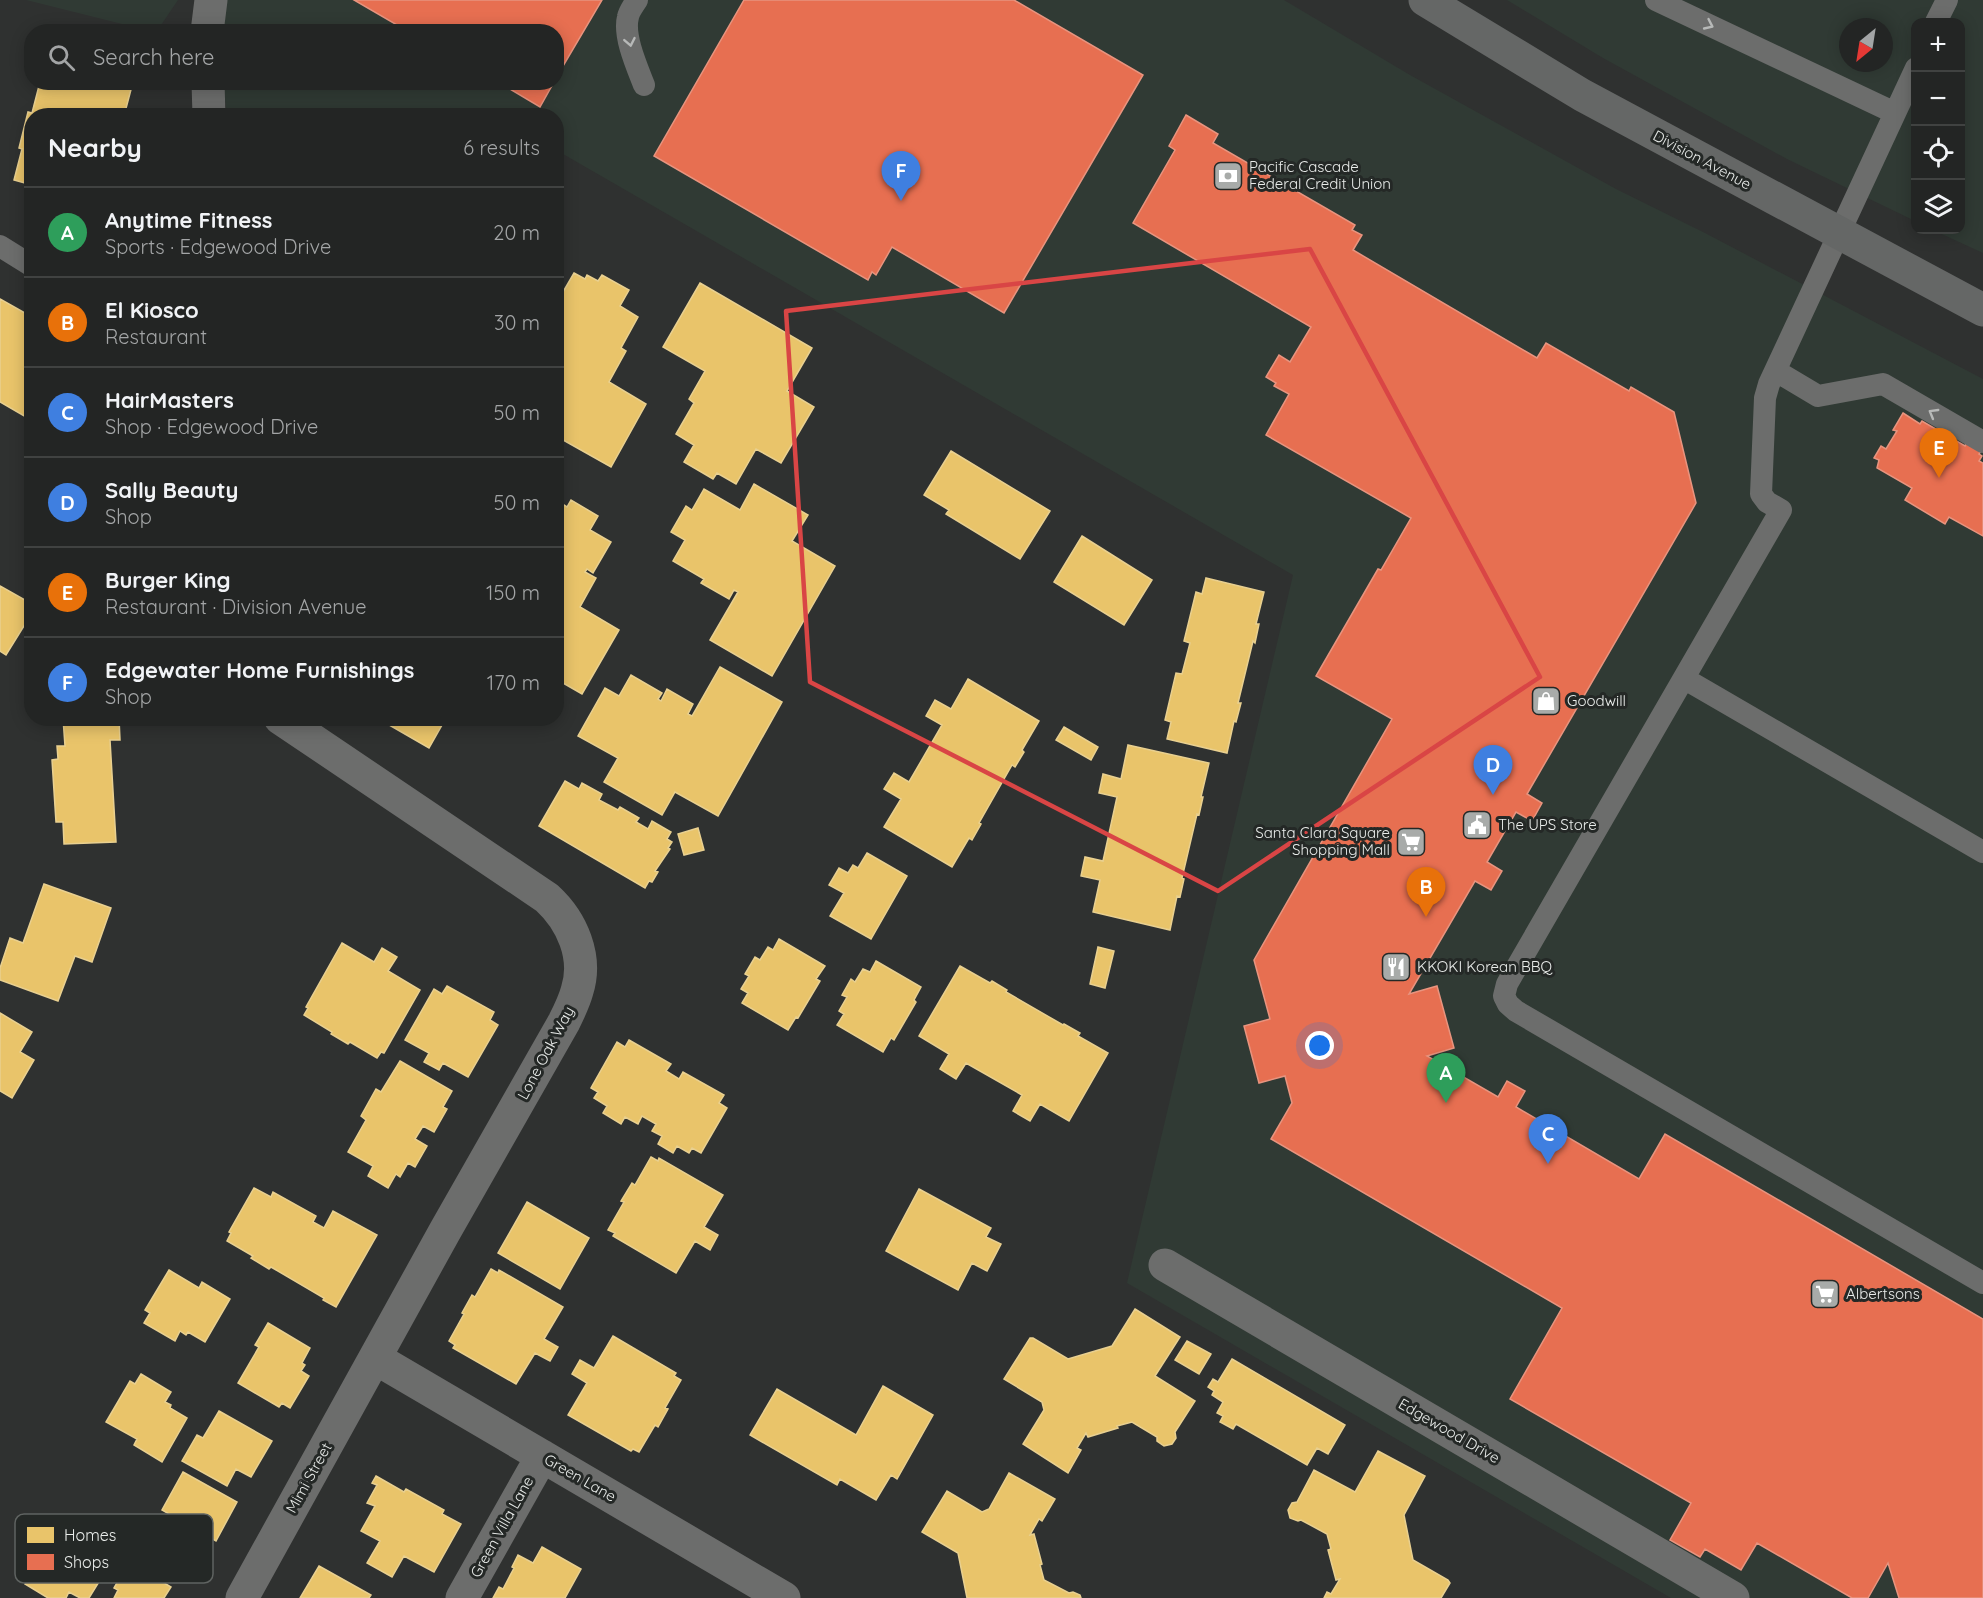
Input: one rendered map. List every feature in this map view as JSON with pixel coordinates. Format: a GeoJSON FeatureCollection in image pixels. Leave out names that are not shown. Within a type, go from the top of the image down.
{"type":"FeatureCollection","features":[{"type":"Feature","properties":{"kind":"street"},"geometry":{"type":"LineString","coordinates":[[208,24],[211,0]]}},
{"type":"Feature","properties":{"kind":"street","name":"Division Avenue"},"geometry":{"type":"LineString","coordinates":[[1425,0],[1582,95],[1983,310]]}},
{"type":"Feature","properties":{"kind":"street"},"geometry":{"type":"LineString","coordinates":[[207,90],[209,108]]}},
{"type":"Feature","properties":{"kind":"street","name":"Lone Oak Way"},"geometry":{"type":"LineString","coordinates":[[292,726],[547,898],[569,924],[581,966],[578,990],[564,1022],[375,1359]]}},
{"type":"Feature","properties":{"kind":"street","name":"Edgewood Drive"},"geometry":{"type":"LineString","coordinates":[[1165,1265],[1733,1598]]}},
{"type":"Feature","properties":{"kind":"street","name":"Green Lane"},"geometry":{"type":"LineString","coordinates":[[375,1359],[784,1598]]}},
{"type":"Feature","properties":{"kind":"street","name":"Mimi Street"},"geometry":{"type":"LineString","coordinates":[[242,1598],[375,1359]]}},
{"type":"Feature","properties":{"kind":"street","name":"Green Villa Lane"},"geometry":{"type":"LineString","coordinates":[[462,1598],[542,1456]]}},
{"type":"Feature","properties":{"kind":"lane"},"geometry":{"type":"LineString","coordinates":[[637,0],[627,18],[627,28],[633,56],[644,85]]}},
{"type":"Feature","properties":{"kind":"lane"},"geometry":{"type":"LineString","coordinates":[[1656,0],[1895,113]]}},
{"type":"Feature","properties":{"kind":"lane"},"geometry":{"type":"LineString","coordinates":[[1938,18],[1947,0]]}},
{"type":"Feature","properties":{"kind":"lane"},"geometry":{"type":"LineString","coordinates":[[1914,72],[1765,398],[1761,494],[1767,502],[1781,510],[1508,984],[1504,996],[1505,1001],[1516,1011],[1983,1283]]}},
{"type":"Feature","properties":{"kind":"lane"},"geometry":{"type":"LineString","coordinates":[[0,246],[24,261]]}},
{"type":"Feature","properties":{"kind":"lane"},"geometry":{"type":"LineString","coordinates":[[1776,371],[1818,396],[1883,384],[1983,442]]}},
{"type":"Feature","properties":{"kind":"lane"},"geometry":{"type":"LineString","coordinates":[[1684,679],[1983,852]]}},
{"type":"Feature","properties":{"kind":"highlighted area"},"geometry":{"type":"Polygon","coordinates":[[[1310,249],[1540,677],[1218,891],[810,682],[786,311],[1310,249]]]}},
{"type":"Feature","properties":{"kind":"shaded area"},"geometry":{"type":"Polygon","coordinates":[[[26,0],[178,0],[162,24],[122,24],[26,0]]]}},
{"type":"Feature","properties":{"kind":"shaded area"},"geometry":{"type":"Polygon","coordinates":[[[225,0],[1284,0],[1410,75],[1616,189],[1705,233],[1983,379],[1983,1598],[1671,1598],[1127,1283],[1293,575],[564,155],[564,108],[226,108],[224,90],[564,90],[564,24],[221,24],[225,0]]]}},
{"type":"Feature","properties":{"kind":"shaded area"},"geometry":{"type":"Polygon","coordinates":[[[1507,0],[1983,0],[1983,253],[1942,234],[1965,234],[1965,18],[1911,18],[1911,219],[1787,159],[1603,58],[1507,0]]]}},
{"type":"Feature","properties":{"kind":"building: Homes"},"geometry":{"type":"Polygon","coordinates":[[[38,90],[131,90],[126,108],[33,108],[38,90]]]}},
{"type":"Feature","properties":{"kind":"building: Homes"},"geometry":{"type":"Polygon","coordinates":[[[24,128],[24,183],[14,180],[22,149],[19,148],[24,128]]]}},
{"type":"Feature","properties":{"kind":"building: Homes"},"geometry":{"type":"Polygon","coordinates":[[[574,273],[585,279],[587,275],[598,281],[602,275],[629,290],[620,306],[638,317],[621,348],[626,351],[609,382],[646,404],[611,467],[564,441],[564,290],[574,273]]]}},
{"type":"Feature","properties":{"kind":"building: Homes"},"geometry":{"type":"Polygon","coordinates":[[[700,283],[812,348],[787,391],[814,407],[781,463],[756,449],[736,484],[717,473],[713,479],[684,462],[694,445],[676,434],[694,403],[689,399],[705,371],[663,347],[700,283]]]}},
{"type":"Feature","properties":{"kind":"building: Homes"},"geometry":{"type":"Polygon","coordinates":[[[0,299],[24,312],[24,416],[0,402],[0,299]]]}},
{"type":"Feature","properties":{"kind":"building: Homes"},"geometry":{"type":"Polygon","coordinates":[[[951,451],[1050,511],[1020,559],[946,514],[949,510],[924,495],[951,451]]]}},
{"type":"Feature","properties":{"kind":"building: Homes"},"geometry":{"type":"Polygon","coordinates":[[[754,484],[808,515],[792,541],[835,566],[772,676],[710,640],[738,592],[734,590],[729,599],[701,583],[704,579],[673,561],[685,540],[671,532],[686,506],[692,510],[704,489],[740,510],[754,484]]]}},
{"type":"Feature","properties":{"kind":"building: Homes"},"geometry":{"type":"Polygon","coordinates":[[[571,500],[598,516],[590,530],[611,542],[593,573],[587,569],[585,572],[596,578],[580,607],[619,630],[582,694],[564,684],[564,505],[567,507],[571,500]]]}},
{"type":"Feature","properties":{"kind":"building: Homes"},"geometry":{"type":"Polygon","coordinates":[[[1082,536],[1152,580],[1124,625],[1054,582],[1082,536]]]}},
{"type":"Feature","properties":{"kind":"building: Homes"},"geometry":{"type":"Polygon","coordinates":[[[1206,578],[1264,592],[1256,624],[1259,624],[1255,643],[1253,641],[1238,703],[1241,703],[1236,722],[1234,721],[1227,753],[1167,739],[1171,722],[1165,720],[1176,673],[1182,674],[1190,643],[1184,641],[1196,592],[1202,594],[1206,578]]]}},
{"type":"Feature","properties":{"kind":"building: Homes"},"geometry":{"type":"Polygon","coordinates":[[[0,586],[24,600],[24,626],[6,655],[0,651],[0,586]]]}},
{"type":"Feature","properties":{"kind":"building: Homes"},"geometry":{"type":"Polygon","coordinates":[[[720,667],[782,702],[718,816],[675,792],[662,815],[604,782],[618,758],[578,736],[605,688],[619,696],[631,675],[662,693],[658,699],[661,701],[667,689],[693,704],[688,714],[692,716],[720,667]]]}},
{"type":"Feature","properties":{"kind":"building: Homes"},"geometry":{"type":"Polygon","coordinates":[[[968,679],[1039,721],[1022,750],[1024,752],[1015,767],[1012,765],[979,823],[981,824],[972,840],[969,838],[952,867],[884,827],[901,799],[884,789],[894,773],[909,782],[942,725],[926,716],[935,700],[951,709],[968,679]]]}},
{"type":"Feature","properties":{"kind":"building: Homes"},"geometry":{"type":"Polygon","coordinates":[[[64,726],[119,726],[120,740],[110,740],[116,842],[64,844],[63,822],[56,822],[52,760],[58,759],[57,746],[65,746],[64,726]]]}},
{"type":"Feature","properties":{"kind":"building: Homes"},"geometry":{"type":"Polygon","coordinates":[[[391,726],[441,726],[429,748],[391,726]]]}},
{"type":"Feature","properties":{"kind":"building: Homes"},"geometry":{"type":"Polygon","coordinates":[[[1064,727],[1098,747],[1091,760],[1056,740],[1064,727]]]}},
{"type":"Feature","properties":{"kind":"building: Homes"},"geometry":{"type":"Polygon","coordinates":[[[1128,745],[1209,763],[1199,815],[1197,814],[1182,878],[1184,879],[1180,897],[1177,896],[1170,930],[1093,912],[1100,880],[1081,876],[1085,857],[1103,861],[1117,797],[1099,793],[1103,774],[1121,779],[1128,745]]]}},
{"type":"Feature","properties":{"kind":"building: Homes"},"geometry":{"type":"Polygon","coordinates":[[[565,781],[579,789],[582,783],[602,794],[599,800],[618,810],[620,807],[639,818],[636,822],[648,829],[652,821],[671,832],[667,839],[672,842],[668,848],[670,849],[655,871],[658,872],[652,882],[649,881],[645,888],[539,826],[565,781]]]}},
{"type":"Feature","properties":{"kind":"building: Homes"},"geometry":{"type":"Polygon","coordinates":[[[698,828],[704,850],[684,855],[678,834],[698,828]]]}},
{"type":"Feature","properties":{"kind":"building: Homes"},"geometry":{"type":"Polygon","coordinates":[[[867,853],[907,876],[871,939],[830,916],[844,893],[829,885],[839,868],[848,873],[853,865],[858,868],[867,853]]]}},
{"type":"Feature","properties":{"kind":"building: Homes"},"geometry":{"type":"Polygon","coordinates":[[[44,884],[111,908],[92,962],[75,956],[58,1001],[0,980],[0,968],[10,938],[23,943],[44,884]]]}},
{"type":"Feature","properties":{"kind":"building: Homes"},"geometry":{"type":"Polygon","coordinates":[[[779,939],[825,966],[816,979],[820,981],[798,1018],[796,1017],[788,1030],[742,1003],[748,993],[741,989],[749,976],[745,974],[755,957],[760,960],[768,947],[773,950],[779,939]]]}},
{"type":"Feature","properties":{"kind":"building: Homes"},"geometry":{"type":"Polygon","coordinates":[[[342,943],[374,962],[382,948],[397,957],[388,971],[420,990],[384,1053],[381,1052],[377,1058],[331,1034],[332,1032],[304,1015],[308,1008],[306,1007],[342,943]]]}},
{"type":"Feature","properties":{"kind":"building: Homes"},"geometry":{"type":"Polygon","coordinates":[[[1098,947],[1114,951],[1105,988],[1090,984],[1098,947]]]}},
{"type":"Feature","properties":{"kind":"building: Homes"},"geometry":{"type":"Polygon","coordinates":[[[876,961],[921,987],[914,1000],[916,1002],[894,1040],[891,1038],[883,1052],[837,1025],[844,1014],[839,1011],[847,997],[842,995],[851,979],[855,982],[863,969],[870,972],[876,961]]]}},
{"type":"Feature","properties":{"kind":"building: Homes"},"geometry":{"type":"Polygon","coordinates":[[[960,966],[990,983],[992,981],[1007,990],[1006,992],[1080,1033],[1078,1036],[1108,1053],[1069,1121],[1040,1104],[1030,1121],[1013,1111],[1022,1095],[966,1063],[956,1079],[940,1069],[949,1054],[919,1036],[960,966]]]}},
{"type":"Feature","properties":{"kind":"building: Homes"},"geometry":{"type":"Polygon","coordinates":[[[447,986],[494,1012],[490,1020],[498,1025],[468,1077],[443,1063],[439,1070],[424,1062],[429,1053],[405,1040],[434,989],[442,994],[447,986]]]}},
{"type":"Feature","properties":{"kind":"building: Homes"},"geometry":{"type":"Polygon","coordinates":[[[0,1013],[32,1032],[20,1052],[34,1060],[12,1098],[0,1091],[0,1013]]]}},
{"type":"Feature","properties":{"kind":"building: Homes"},"geometry":{"type":"Polygon","coordinates":[[[629,1040],[671,1064],[666,1071],[679,1079],[683,1072],[724,1095],[719,1103],[727,1108],[701,1153],[692,1148],[689,1153],[677,1146],[673,1153],[658,1144],[662,1136],[652,1131],[656,1124],[642,1116],[638,1124],[625,1117],[621,1124],[603,1113],[607,1106],[594,1098],[598,1092],[591,1088],[617,1042],[625,1047],[629,1040]]]}},
{"type":"Feature","properties":{"kind":"building: Homes"},"geometry":{"type":"Polygon","coordinates":[[[400,1061],[452,1091],[443,1107],[447,1109],[434,1132],[423,1126],[415,1139],[427,1146],[415,1167],[408,1163],[400,1177],[396,1174],[388,1188],[368,1176],[373,1166],[348,1152],[366,1120],[361,1116],[376,1089],[381,1092],[400,1061]]]}},
{"type":"Feature","properties":{"kind":"building: Homes"},"geometry":{"type":"Polygon","coordinates":[[[651,1157],[658,1161],[659,1158],[723,1195],[704,1227],[718,1235],[710,1250],[695,1241],[676,1273],[613,1236],[615,1233],[608,1230],[624,1202],[621,1201],[632,1183],[635,1185],[651,1157]]]}},
{"type":"Feature","properties":{"kind":"building: Homes"},"geometry":{"type":"Polygon","coordinates":[[[254,1188],[271,1197],[273,1192],[316,1216],[313,1222],[324,1228],[333,1211],[377,1235],[336,1307],[271,1267],[269,1269],[251,1258],[253,1256],[227,1241],[231,1233],[229,1232],[254,1188]]]}},
{"type":"Feature","properties":{"kind":"building: Homes"},"geometry":{"type":"Polygon","coordinates":[[[919,1189],[991,1228],[986,1237],[1001,1244],[987,1271],[972,1263],[958,1290],[886,1251],[919,1189]]]}},
{"type":"Feature","properties":{"kind":"building: Homes"},"geometry":{"type":"Polygon","coordinates":[[[527,1202],[589,1238],[560,1289],[498,1253],[527,1202]]]}},
{"type":"Feature","properties":{"kind":"building: Homes"},"geometry":{"type":"Polygon","coordinates":[[[491,1269],[498,1273],[499,1270],[563,1307],[544,1339],[558,1347],[550,1361],[535,1353],[516,1384],[453,1348],[455,1345],[449,1341],[472,1295],[475,1297],[491,1269]]]}},
{"type":"Feature","properties":{"kind":"building: Homes"},"geometry":{"type":"Polygon","coordinates":[[[169,1270],[199,1288],[202,1282],[230,1299],[205,1342],[188,1332],[186,1335],[180,1331],[175,1341],[144,1323],[150,1313],[145,1310],[169,1270]]]}},
{"type":"Feature","properties":{"kind":"building: Homes"},"geometry":{"type":"Polygon","coordinates":[[[1135,1309],[1180,1337],[1155,1376],[1195,1401],[1175,1432],[1176,1438],[1172,1444],[1164,1446],[1157,1441],[1157,1437],[1132,1422],[1088,1437],[1086,1433],[1077,1448],[1081,1450],[1068,1473],[1023,1444],[1044,1410],[1042,1402],[1004,1379],[1030,1338],[1068,1359],[1112,1346],[1135,1309]]]}},
{"type":"Feature","properties":{"kind":"building: Homes"},"geometry":{"type":"Polygon","coordinates":[[[268,1323],[310,1348],[302,1363],[305,1365],[301,1371],[309,1376],[290,1408],[282,1403],[279,1407],[238,1383],[259,1347],[255,1345],[268,1323]]]}},
{"type":"Feature","properties":{"kind":"building: Homes"},"geometry":{"type":"Polygon","coordinates":[[[613,1336],[676,1373],[674,1376],[681,1380],[665,1408],[668,1409],[658,1427],[655,1425],[639,1452],[633,1449],[631,1451],[568,1415],[587,1383],[572,1374],[580,1360],[594,1368],[613,1336]]]}},
{"type":"Feature","properties":{"kind":"building: Homes"},"geometry":{"type":"Polygon","coordinates":[[[1187,1341],[1211,1354],[1199,1374],[1175,1360],[1187,1341]]]}},
{"type":"Feature","properties":{"kind":"building: Homes"},"geometry":{"type":"Polygon","coordinates":[[[1232,1359],[1345,1425],[1328,1454],[1317,1448],[1307,1465],[1236,1424],[1233,1429],[1220,1422],[1223,1416],[1217,1413],[1223,1402],[1212,1395],[1214,1391],[1208,1387],[1213,1379],[1218,1382],[1232,1359]]]}},
{"type":"Feature","properties":{"kind":"building: Homes"},"geometry":{"type":"Polygon","coordinates":[[[141,1374],[171,1392],[165,1402],[171,1405],[170,1408],[187,1418],[162,1462],[134,1445],[137,1439],[106,1422],[130,1381],[135,1384],[141,1374]]]}},
{"type":"Feature","properties":{"kind":"building: Homes"},"geometry":{"type":"Polygon","coordinates":[[[883,1386],[933,1415],[897,1479],[891,1475],[876,1500],[840,1479],[837,1485],[750,1435],[777,1389],[856,1435],[883,1386]]]}},
{"type":"Feature","properties":{"kind":"building: Homes"},"geometry":{"type":"Polygon","coordinates":[[[219,1411],[272,1441],[251,1477],[236,1469],[227,1486],[182,1461],[197,1435],[203,1438],[219,1411]]]}},
{"type":"Feature","properties":{"kind":"building: Homes"},"geometry":{"type":"Polygon","coordinates":[[[1378,1451],[1425,1476],[1404,1515],[1413,1560],[1450,1583],[1441,1598],[1324,1598],[1327,1592],[1331,1594],[1340,1579],[1336,1580],[1328,1550],[1331,1549],[1327,1534],[1301,1520],[1290,1518],[1288,1510],[1292,1503],[1297,1502],[1314,1470],[1355,1492],[1378,1451]]]}},
{"type":"Feature","properties":{"kind":"building: Homes"},"geometry":{"type":"Polygon","coordinates":[[[183,1472],[237,1502],[216,1541],[213,1539],[213,1514],[169,1514],[162,1510],[183,1472]]]}},
{"type":"Feature","properties":{"kind":"building: Homes"},"geometry":{"type":"Polygon","coordinates":[[[1009,1473],[1055,1499],[1042,1521],[1039,1519],[1030,1535],[1034,1534],[1044,1580],[1069,1593],[1080,1595],[1081,1598],[967,1598],[958,1553],[922,1532],[947,1491],[982,1512],[989,1509],[1009,1473]]]}},
{"type":"Feature","properties":{"kind":"building: Homes"},"geometry":{"type":"Polygon","coordinates":[[[376,1476],[444,1510],[442,1514],[461,1524],[434,1572],[404,1556],[392,1577],[367,1563],[380,1541],[361,1531],[375,1506],[367,1503],[377,1485],[372,1483],[376,1476]]]}},
{"type":"Feature","properties":{"kind":"building: Homes"},"geometry":{"type":"Polygon","coordinates":[[[542,1547],[581,1569],[565,1598],[493,1598],[499,1587],[503,1589],[518,1555],[533,1563],[542,1547]]]}},
{"type":"Feature","properties":{"kind":"building: Homes"},"geometry":{"type":"Polygon","coordinates":[[[319,1566],[371,1595],[369,1598],[300,1598],[319,1566]]]}},
{"type":"Feature","properties":{"kind":"building: Homes"},"geometry":{"type":"Polygon","coordinates":[[[98,1583],[89,1598],[80,1598],[69,1592],[66,1598],[48,1598],[25,1584],[98,1583]]]}},
{"type":"Feature","properties":{"kind":"building: Homes"},"geometry":{"type":"Polygon","coordinates":[[[117,1583],[164,1583],[171,1587],[164,1598],[114,1598],[118,1590],[114,1588],[117,1583]]]}},
{"type":"Feature","properties":{"kind":"building: Shops"},"geometry":{"type":"Polygon","coordinates":[[[354,0],[602,0],[564,64],[564,24],[395,24],[354,0]]]}},
{"type":"Feature","properties":{"kind":"building: Shops"},"geometry":{"type":"Polygon","coordinates":[[[744,0],[1014,0],[1143,75],[1004,313],[892,247],[876,275],[872,272],[868,280],[654,156],[744,0]]]}},
{"type":"Feature","properties":{"kind":"building: Shops"},"geometry":{"type":"Polygon","coordinates":[[[511,90],[550,90],[540,107],[511,90]]]}},
{"type":"Feature","properties":{"kind":"building: Shops","name":"Santa Clara Square Shopping Mall"},"geometry":{"type":"Polygon","coordinates":[[[1186,115],[1218,134],[1213,143],[1355,225],[1352,230],[1362,235],[1353,250],[1537,358],[1546,343],[1629,391],[1631,387],[1674,412],[1696,503],[1527,794],[1542,803],[1532,821],[1516,812],[1487,862],[1502,871],[1491,890],[1475,881],[1409,994],[1437,986],[1454,1048],[1427,1056],[1498,1097],[1507,1081],[1525,1091],[1516,1107],[1639,1179],[1665,1134],[1983,1319],[1983,1598],[1899,1598],[1888,1563],[1868,1598],[1852,1598],[1757,1543],[1741,1570],[1705,1549],[1700,1557],[1670,1540],[1691,1503],[1510,1399],[1562,1308],[1271,1139],[1292,1103],[1285,1076],[1259,1083],[1244,1026],[1270,1019],[1254,960],[1392,719],[1316,676],[1378,569],[1381,570],[1411,518],[1266,435],[1289,394],[1274,386],[1276,383],[1266,377],[1279,355],[1290,362],[1311,327],[1133,223],[1175,150],[1169,146],[1186,115]]]}},
{"type":"Feature","properties":{"kind":"building: Shops"},"geometry":{"type":"Polygon","coordinates":[[[1903,413],[1920,424],[1922,421],[1965,446],[1968,439],[1983,448],[1979,454],[1982,456],[1979,461],[1983,463],[1983,536],[1949,517],[1945,524],[1905,500],[1912,488],[1877,468],[1879,460],[1874,458],[1881,446],[1886,449],[1897,431],[1893,430],[1903,413]]]}},
{"type":"Feature","properties":{"kind":"place","name":"Pacific Cascade Federal Credit Union"},"geometry":{"type":"Point","coordinates":[1228,176]}},
{"type":"Feature","properties":{"kind":"place","name":"Edgewater Home Furnishings"},"geometry":{"type":"Point","coordinates":[901,201]}},
{"type":"Feature","properties":{"kind":"place","name":"Burger King"},"geometry":{"type":"Point","coordinates":[1939,478]}},
{"type":"Feature","properties":{"kind":"place","name":"Goodwill"},"geometry":{"type":"Point","coordinates":[1546,701]}},
{"type":"Feature","properties":{"kind":"place","name":"Sally Beauty"},"geometry":{"type":"Point","coordinates":[1493,795]}},
{"type":"Feature","properties":{"kind":"place","name":"The UPS Store"},"geometry":{"type":"Point","coordinates":[1477,825]}},
{"type":"Feature","properties":{"kind":"place","name":"Santa Clara Square Shopping Mall"},"geometry":{"type":"Point","coordinates":[1411,842]}},
{"type":"Feature","properties":{"kind":"place","name":"El Kiosco"},"geometry":{"type":"Point","coordinates":[1426,917]}},
{"type":"Feature","properties":{"kind":"place","name":"KKOKI Korean BBQ"},"geometry":{"type":"Point","coordinates":[1396,967]}},
{"type":"Feature","properties":{"kind":"place","name":"Anytime Fitness"},"geometry":{"type":"Point","coordinates":[1446,1103]}},
{"type":"Feature","properties":{"kind":"place","name":"HairMasters"},"geometry":{"type":"Point","coordinates":[1548,1164]}},
{"type":"Feature","properties":{"kind":"place","name":"Albertsons"},"geometry":{"type":"Point","coordinates":[1825,1294]}}]}
